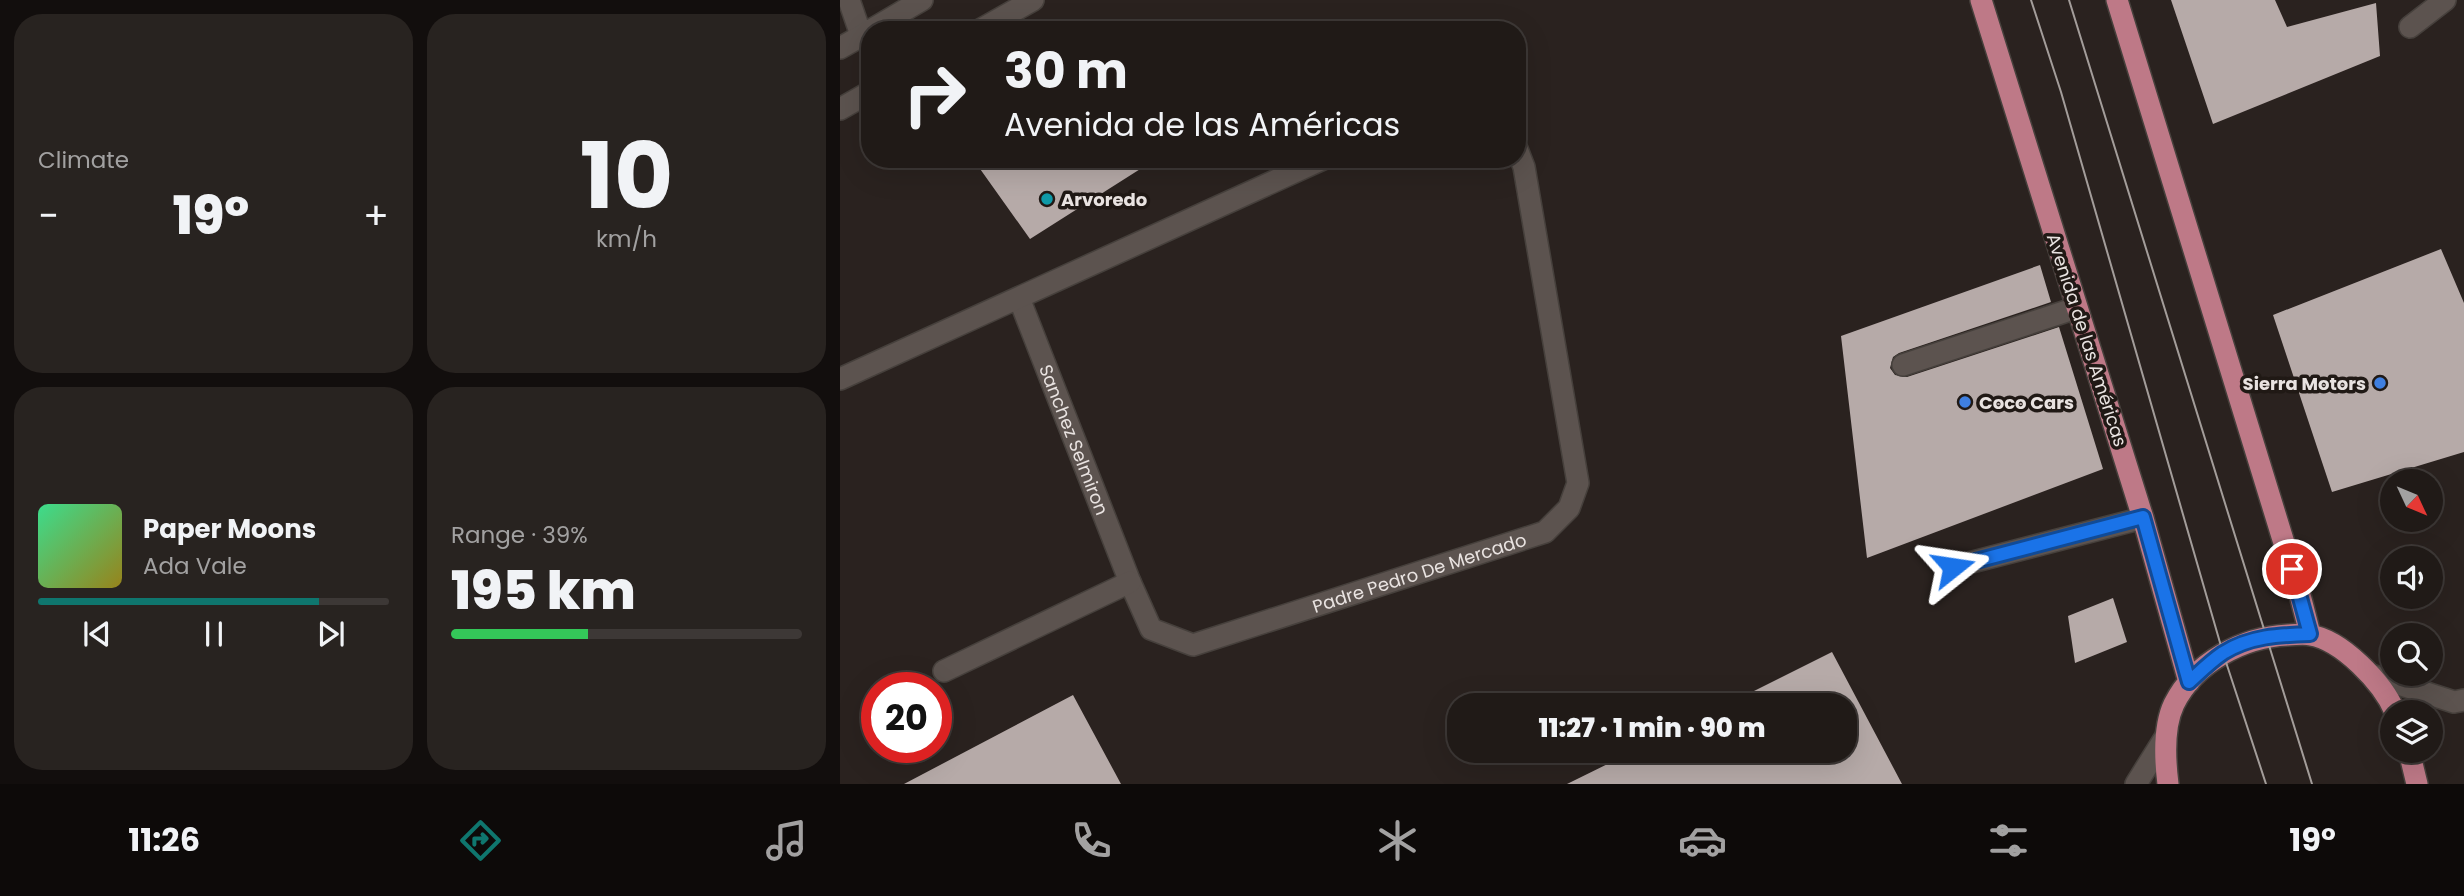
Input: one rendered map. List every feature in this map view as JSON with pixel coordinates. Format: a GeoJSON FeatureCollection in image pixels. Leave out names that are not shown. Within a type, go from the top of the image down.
{"type":"FeatureCollection","features":[{"type":"Feature","properties":{"kind":"main road","name":"Avenida de las Américas"},"geometry":{"type":"LineString","coordinates":[[1981,0],[2143,517],[2189,682]]}},
{"type":"Feature","properties":{"kind":"main road"},"geometry":{"type":"LineString","coordinates":[[2117,0],[2310,634]]}},
{"type":"Feature","properties":{"kind":"main road"},"geometry":{"type":"LineString","coordinates":[[2168,784],[2166,736],[2173,706],[2189,682],[2223,653],[2245,643],[2267,636],[2310,634],[2337,646],[2371,675],[2389,700]]}},
{"type":"Feature","properties":{"kind":"main road"},"geometry":{"type":"LineString","coordinates":[[2412,763],[2417,784]]}},
{"type":"Feature","properties":{"kind":"street"},"geometry":{"type":"LineString","coordinates":[[849,0],[861,21]]}},
{"type":"Feature","properties":{"kind":"street"},"geometry":{"type":"LineString","coordinates":[[886,21],[922,0]]}},
{"type":"Feature","properties":{"kind":"street"},"geometry":{"type":"LineString","coordinates":[[996,21],[1033,0]]}},
{"type":"Feature","properties":{"kind":"street"},"geometry":{"type":"LineString","coordinates":[[2410,27],[2445,0]]}},
{"type":"Feature","properties":{"kind":"street"},"geometry":{"type":"LineString","coordinates":[[840,48],[861,36]]}},
{"type":"Feature","properties":{"kind":"street"},"geometry":{"type":"LineString","coordinates":[[840,109],[861,97]]}},
{"type":"Feature","properties":{"kind":"street"},"geometry":{"type":"LineString","coordinates":[[840,379],[1304,168]]}},
{"type":"Feature","properties":{"kind":"street","name":"Padre Pedro De Mercado"},"geometry":{"type":"LineString","coordinates":[[1193,645],[1545,532],[1569,508],[1578,483],[1524,168]]}},
{"type":"Feature","properties":{"kind":"street","name":"Sanchez Selmiron"},"geometry":{"type":"LineString","coordinates":[[1019,298],[1151,629],[1193,645]]}},
{"type":"Feature","properties":{"kind":"street"},"geometry":{"type":"LineString","coordinates":[[1903,365],[2076,307]]}},
{"type":"Feature","properties":{"kind":"street"},"geometry":{"type":"LineString","coordinates":[[1953,567],[2143,517]]}},
{"type":"Feature","properties":{"kind":"street"},"geometry":{"type":"LineString","coordinates":[[944,671],[1130,582]]}},
{"type":"Feature","properties":{"kind":"street"},"geometry":{"type":"LineString","coordinates":[[2371,675],[2454,702],[2464,700]]}},
{"type":"Feature","properties":{"kind":"street"},"geometry":{"type":"LineString","coordinates":[[2136,784],[2166,736]]}},
{"type":"Feature","properties":{"kind":"building"},"geometry":{"type":"Polygon","coordinates":[[[2171,0],[2275,0],[2287,27],[2376,3],[2380,56],[2213,124],[2171,0]]]}},
{"type":"Feature","properties":{"kind":"building","name":"Arvoredo"},"geometry":{"type":"Polygon","coordinates":[[[979,168],[1142,168],[1030,239],[979,168]]]}},
{"type":"Feature","properties":{"kind":"building","name":"Sierra Motors"},"geometry":{"type":"Polygon","coordinates":[[[2441,249],[2464,303],[2464,452],[2408,469],[2380,469],[2380,477],[2332,492],[2273,315],[2441,249]]]}},
{"type":"Feature","properties":{"kind":"building","name":"Coco Cars"},"geometry":{"type":"Polygon","coordinates":[[[2040,265],[2051,302],[1899,353],[1893,357],[1890,368],[1895,375],[1907,377],[2059,327],[2103,469],[1867,558],[1841,336],[2040,265]]]}},
{"type":"Feature","properties":{"kind":"building"},"geometry":{"type":"Polygon","coordinates":[[[2113,598],[2127,642],[2075,663],[2068,616],[2113,598]]]}},
{"type":"Feature","properties":{"kind":"building"},"geometry":{"type":"Polygon","coordinates":[[[1832,652],[1854,693],[1750,693],[1832,652]]]}},
{"type":"Feature","properties":{"kind":"building"},"geometry":{"type":"Polygon","coordinates":[[[1073,695],[1121,784],[904,784],[944,763],[952,763],[952,759],[1073,695]]]}},
{"type":"Feature","properties":{"kind":"building"},"geometry":{"type":"Polygon","coordinates":[[[1857,699],[1902,784],[1567,784],[1610,763],[1857,763],[1857,699]]]}},
{"type":"Feature","properties":{"kind":"tram line"},"geometry":{"type":"LineString","coordinates":[[2031,0],[2061,92],[2223,653],[2266,784]]}},
{"type":"Feature","properties":{"kind":"tram line"},"geometry":{"type":"LineString","coordinates":[[2069,0],[2312,784]]}},
{"type":"Feature","properties":{"kind":"place","name":"Arvoredo"},"geometry":{"type":"Point","coordinates":[1047,199]}},
{"type":"Feature","properties":{"kind":"place","name":"Sierra Motors"},"geometry":{"type":"Point","coordinates":[2380,383]}},
{"type":"Feature","properties":{"kind":"place","name":"Coco Cars"},"geometry":{"type":"Point","coordinates":[1965,402]}},
{"type":"Feature","properties":{"kind":"route"},"geometry":{"type":"LineString","coordinates":[[1953,567],[2143,517],[2189,682],[2223,653],[2245,643],[2267,636],[2310,634],[2292,569]]}}]}
